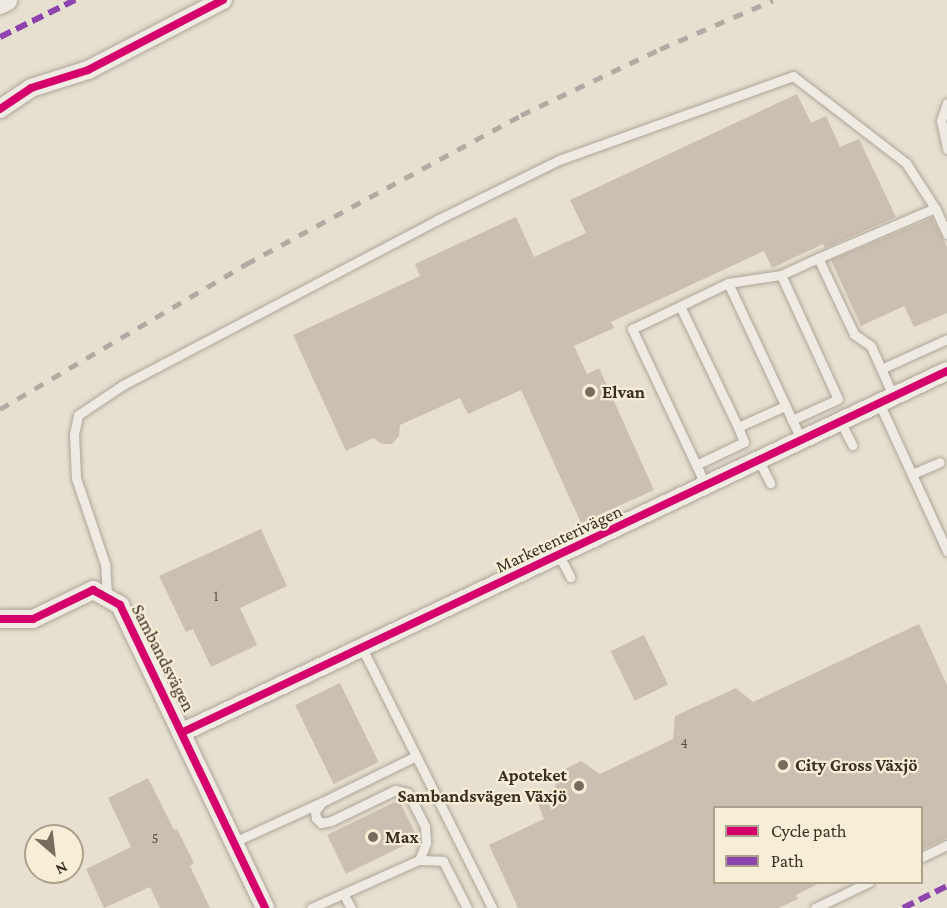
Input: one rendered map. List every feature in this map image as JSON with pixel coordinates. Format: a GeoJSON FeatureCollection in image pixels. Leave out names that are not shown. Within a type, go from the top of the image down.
{"type":"FeatureCollection","features":[{"type":"Feature","properties":{"kind":"street"},"geometry":{"type":"LineString","coordinates":[[0,3],[6,0]]}},
{"type":"Feature","properties":{"kind":"street"},"geometry":{"type":"LineString","coordinates":[[0,109],[31,88],[88,69],[223,0]]}},
{"type":"Feature","properties":{"kind":"street","name":"Marketenterivägen"},"geometry":{"type":"LineString","coordinates":[[183,732],[947,371]]}},
{"type":"Feature","properties":{"kind":"street","name":"Sambandsvägen"},"geometry":{"type":"LineString","coordinates":[[0,620],[33,620],[93,590],[120,605],[183,732],[265,908]]}},
{"type":"Feature","properties":{"kind":"lane"},"geometry":{"type":"LineString","coordinates":[[107,597],[105,564],[76,478],[74,434],[78,415],[123,385],[437,220],[559,160],[793,76],[906,163],[935,208],[947,234]]}},
{"type":"Feature","properties":{"kind":"lane"},"geometry":{"type":"LineString","coordinates":[[947,103],[940,120],[947,149]]}},
{"type":"Feature","properties":{"kind":"lane"},"geometry":{"type":"LineString","coordinates":[[706,486],[632,329],[728,284],[781,275],[935,208]]}},
{"type":"Feature","properties":{"kind":"lane"},"geometry":{"type":"LineString","coordinates":[[818,258],[854,334],[871,346],[881,369],[887,401],[912,474],[947,551]]}},
{"type":"Feature","properties":{"kind":"lane"},"geometry":{"type":"LineString","coordinates":[[781,275],[838,399],[792,420]]}},
{"type":"Feature","properties":{"kind":"lane"},"geometry":{"type":"LineString","coordinates":[[728,284],[802,441]]}},
{"type":"Feature","properties":{"kind":"lane"},"geometry":{"type":"LineString","coordinates":[[680,306],[744,442],[696,465]]}},
{"type":"Feature","properties":{"kind":"lane"},"geometry":{"type":"LineString","coordinates":[[881,369],[947,339]]}},
{"type":"Feature","properties":{"kind":"lane"},"geometry":{"type":"LineString","coordinates":[[738,427],[785,406]]}},
{"type":"Feature","properties":{"kind":"lane"},"geometry":{"type":"LineString","coordinates":[[841,423],[852,445]]}},
{"type":"Feature","properties":{"kind":"lane"},"geometry":{"type":"LineString","coordinates":[[759,461],[770,483]]}},
{"type":"Feature","properties":{"kind":"lane"},"geometry":{"type":"LineString","coordinates":[[912,474],[940,462]]}},
{"type":"Feature","properties":{"kind":"lane"},"geometry":{"type":"LineString","coordinates":[[559,555],[570,578]]}},
{"type":"Feature","properties":{"kind":"lane"},"geometry":{"type":"LineString","coordinates":[[362,648],[492,908]]}},
{"type":"Feature","properties":{"kind":"lane"},"geometry":{"type":"LineString","coordinates":[[234,842],[416,756]]}},
{"type":"Feature","properties":{"kind":"lane"},"geometry":{"type":"LineString","coordinates":[[322,802],[315,811],[316,818],[321,823],[331,821],[395,790],[408,793],[425,827],[426,843],[419,860]]}},
{"type":"Feature","properties":{"kind":"lane"},"geometry":{"type":"LineString","coordinates":[[923,856],[947,845]]}},
{"type":"Feature","properties":{"kind":"lane"},"geometry":{"type":"LineString","coordinates":[[310,908],[344,895],[419,860],[443,861],[467,908]]}},
{"type":"Feature","properties":{"kind":"lane"},"geometry":{"type":"LineString","coordinates":[[815,908],[865,884]]}},
{"type":"Feature","properties":{"kind":"lane"},"geometry":{"type":"LineString","coordinates":[[344,895],[351,908]]}},
{"type":"Feature","properties":{"kind":"building"},"geometry":{"type":"Polygon","coordinates":[[[797,94],[811,123],[826,116],[840,147],[859,139],[896,217],[825,248],[823,244],[772,268],[764,251],[611,322],[614,328],[574,346],[587,374],[599,368],[654,490],[581,523],[521,390],[468,414],[460,398],[400,425],[399,436],[392,444],[382,444],[373,438],[346,451],[293,335],[420,276],[415,264],[516,217],[534,257],[586,233],[570,200],[797,94]]]}},
{"type":"Feature","properties":{"kind":"building"},"geometry":{"type":"Polygon","coordinates":[[[932,218],[947,247],[947,313],[914,327],[904,306],[861,326],[831,260],[932,218]]]}},
{"type":"Feature","properties":{"kind":"building"},"geometry":{"type":"Polygon","coordinates":[[[261,529],[287,586],[240,608],[257,645],[211,667],[193,629],[186,632],[159,576],[261,529]]]}},
{"type":"Feature","properties":{"kind":"building","name":"City Gross Växjö"},"geometry":{"type":"Polygon","coordinates":[[[919,624],[947,685],[947,838],[923,849],[923,806],[713,806],[713,884],[818,884],[796,895],[798,899],[778,908],[518,908],[489,845],[544,819],[536,799],[555,788],[557,773],[581,761],[600,774],[673,739],[675,716],[736,688],[753,702],[919,624]]]}},
{"type":"Feature","properties":{"kind":"building"},"geometry":{"type":"Polygon","coordinates":[[[644,635],[668,684],[635,701],[611,651],[644,635]]]}},
{"type":"Feature","properties":{"kind":"building"},"geometry":{"type":"Polygon","coordinates":[[[340,683],[379,762],[334,784],[295,705],[340,683]]]}},
{"type":"Feature","properties":{"kind":"building"},"geometry":{"type":"Polygon","coordinates":[[[148,778],[174,830],[177,829],[194,863],[190,866],[210,908],[160,908],[150,887],[104,908],[86,869],[131,847],[108,798],[148,778]]]}},
{"type":"Feature","properties":{"kind":"building","name":"Max"},"geometry":{"type":"Polygon","coordinates":[[[399,800],[418,839],[346,874],[327,835],[399,800]]]}},
{"type":"Feature","properties":{"kind":"railway"},"geometry":{"type":"LineString","coordinates":[[0,409],[246,264],[521,115],[660,49],[773,0]]}},
{"type":"Feature","properties":{"kind":"marked path"},"geometry":{"type":"LineString","coordinates":[[0,37],[75,0]]}},
{"type":"Feature","properties":{"kind":"marked path"},"geometry":{"type":"LineString","coordinates":[[903,908],[947,886]]}},
{"type":"Feature","properties":{"kind":"cycle path"},"geometry":{"type":"LineString","coordinates":[[0,109],[31,88],[88,70],[223,0]]}},
{"type":"Feature","properties":{"kind":"cycle path"},"geometry":{"type":"LineString","coordinates":[[183,732],[947,371]]}},
{"type":"Feature","properties":{"kind":"cycle path"},"geometry":{"type":"LineString","coordinates":[[0,619],[33,619],[93,590],[120,605],[265,908]]}},
{"type":"Feature","properties":{"kind":"place","name":"Elvan"},"geometry":{"type":"Point","coordinates":[590,392]}},
{"type":"Feature","properties":{"kind":"place","name":"City Gross Växjö"},"geometry":{"type":"Point","coordinates":[783,765]}},
{"type":"Feature","properties":{"kind":"place","name":"Apoteket Sambandsvägen Växjö"},"geometry":{"type":"Point","coordinates":[579,786]}},
{"type":"Feature","properties":{"kind":"place","name":"Max"},"geometry":{"type":"Point","coordinates":[373,837]}}]}
